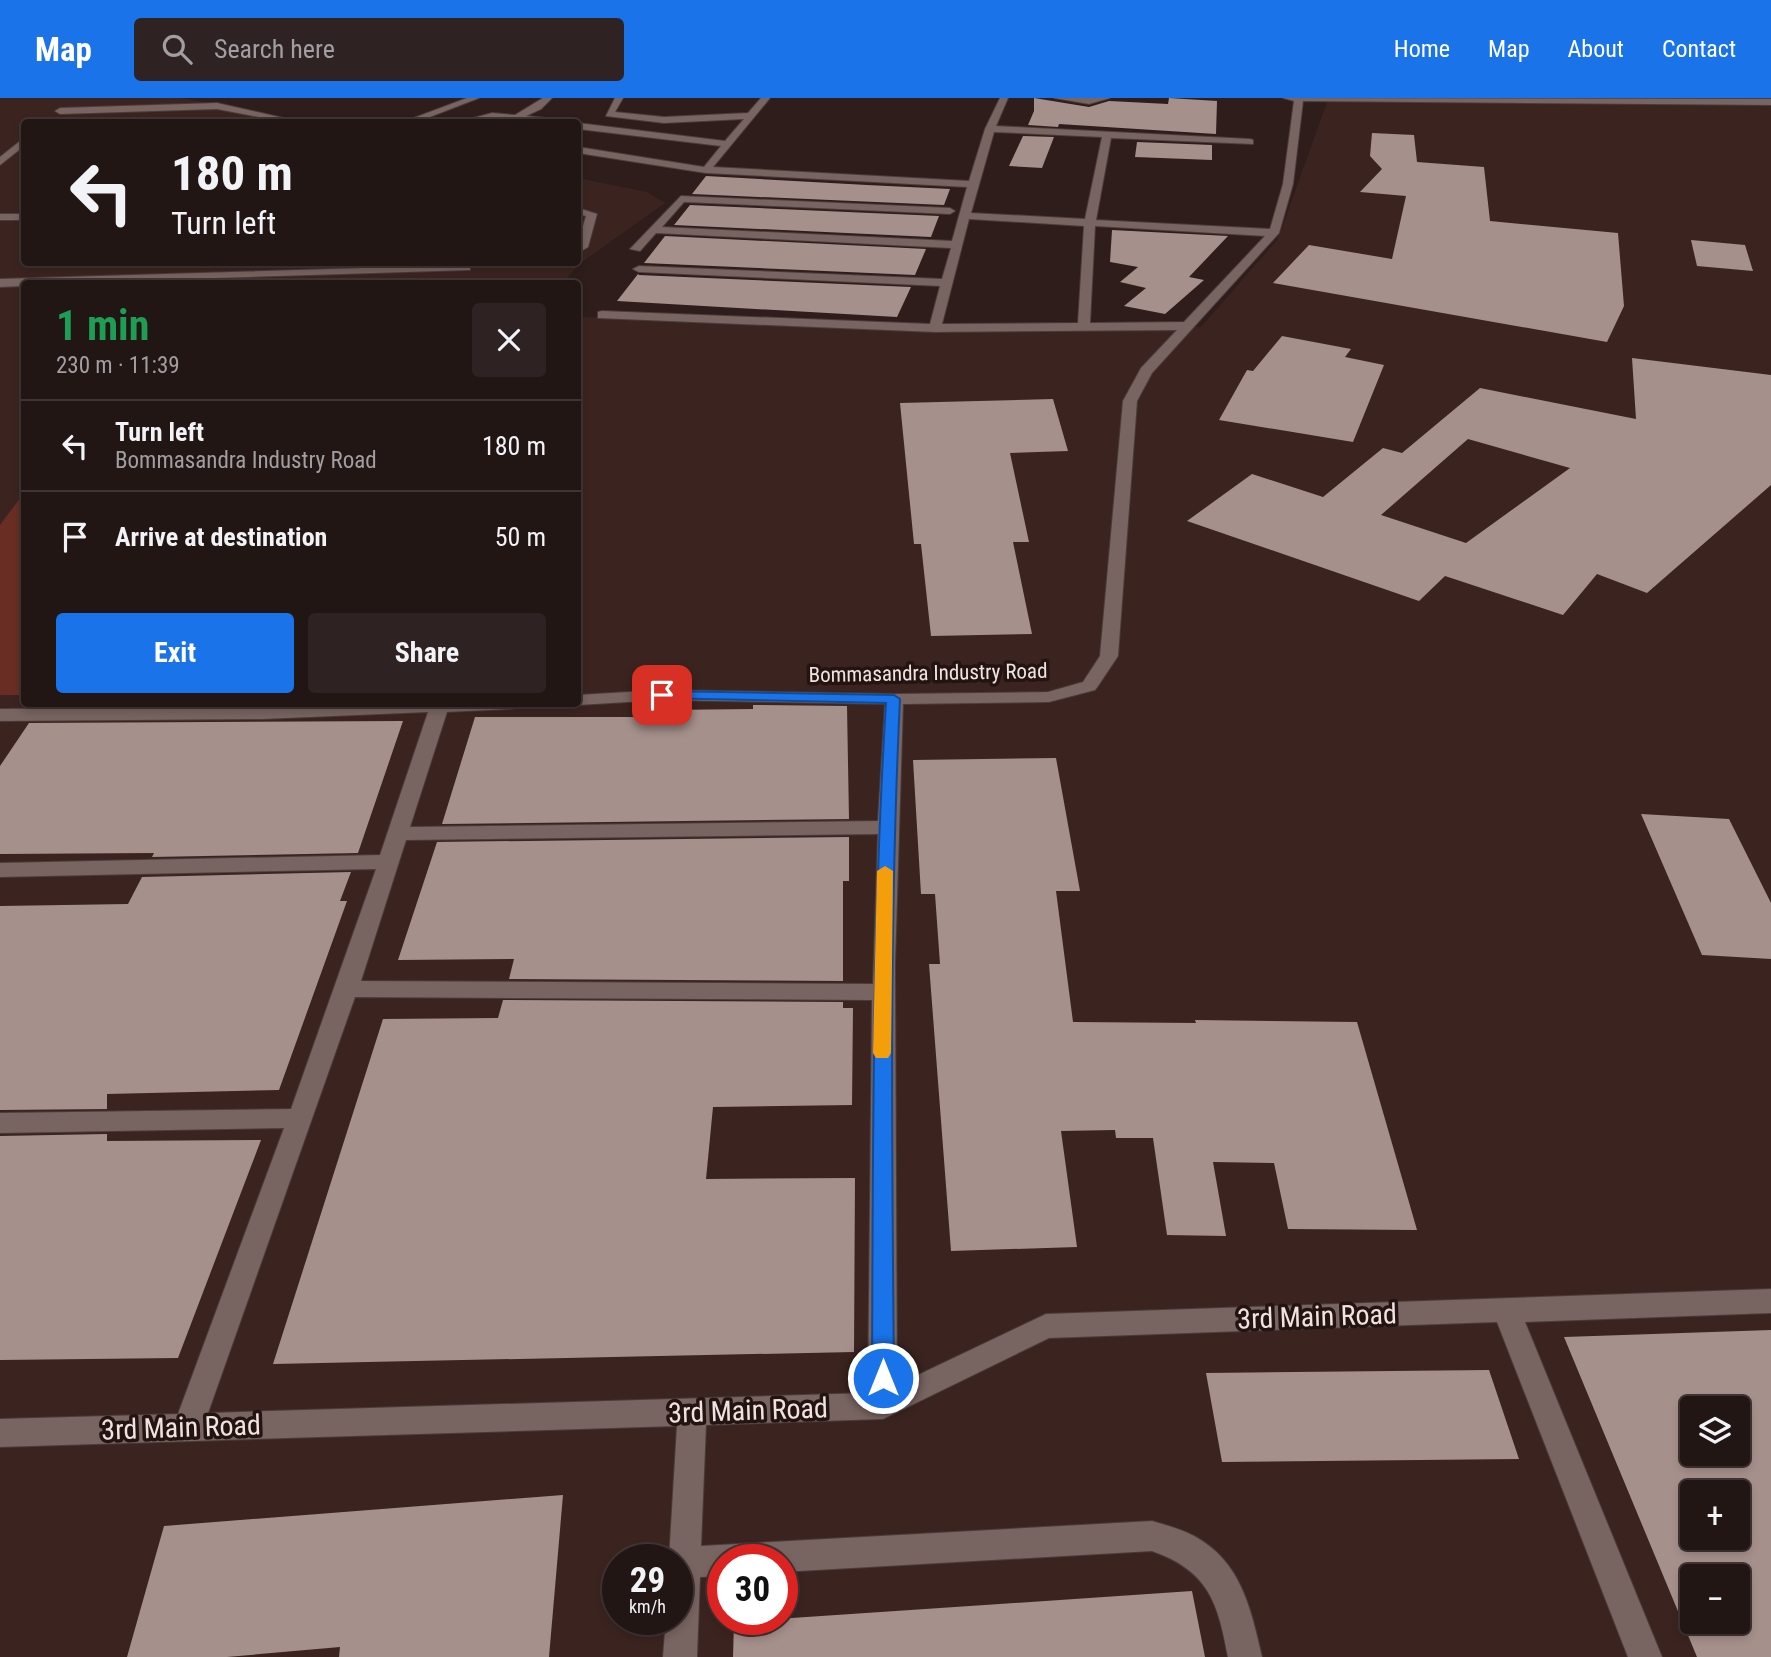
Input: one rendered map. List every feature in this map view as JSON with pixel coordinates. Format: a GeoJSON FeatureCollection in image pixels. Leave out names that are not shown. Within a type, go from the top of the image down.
{"type":"FeatureCollection","features":[{"type":"Feature","properties":{"kind":"street"},"geometry":{"type":"LineString","coordinates":[[74,98],[56,114],[217,106],[281,119]]}},
{"type":"Feature","properties":{"kind":"street"},"geometry":{"type":"LineString","coordinates":[[416,119],[475,98]]}},
{"type":"Feature","properties":{"kind":"street"},"geometry":{"type":"LineString","coordinates":[[517,117],[538,107],[548,98]]}},
{"type":"Feature","properties":{"kind":"street"},"geometry":{"type":"LineString","coordinates":[[619,98],[609,114],[664,120],[751,116]]}},
{"type":"Feature","properties":{"kind":"street"},"geometry":{"type":"LineString","coordinates":[[697,180],[766,98]]}},
{"type":"Feature","properties":{"kind":"street"},"geometry":{"type":"LineString","coordinates":[[935,328],[973,184],[990,129],[1004,98]]}},
{"type":"Feature","properties":{"kind":"street"},"geometry":{"type":"LineString","coordinates":[[1058,98],[1106,98]]}},
{"type":"Feature","properties":{"kind":"street"},"geometry":{"type":"LineString","coordinates":[[1284,98],[1771,102]]}},
{"type":"Feature","properties":{"kind":"street","name":"Bommasandra Industry Road"},"geometry":{"type":"LineString","coordinates":[[581,700],[662,695],[894,699],[1049,697],[1089,686],[1109,656],[1130,401],[1146,370],[1274,233],[1288,184],[1299,98]]}},
{"type":"Feature","properties":{"kind":"street"},"geometry":{"type":"LineString","coordinates":[[478,119],[492,116],[532,119]]}},
{"type":"Feature","properties":{"kind":"street"},"geometry":{"type":"LineString","coordinates":[[581,125],[728,144]]}},
{"type":"Feature","properties":{"kind":"street"},"geometry":{"type":"LineString","coordinates":[[990,129],[1250,142]]}},
{"type":"Feature","properties":{"kind":"street"},"geometry":{"type":"LineString","coordinates":[[1084,327],[1090,223],[1107,135]]}},
{"type":"Feature","properties":{"kind":"street"},"geometry":{"type":"LineString","coordinates":[[0,162],[21,144]]}},
{"type":"Feature","properties":{"kind":"street"},"geometry":{"type":"LineString","coordinates":[[581,150],[706,170],[973,184]]}},
{"type":"Feature","properties":{"kind":"street"},"geometry":{"type":"LineString","coordinates":[[636,249],[689,189]]}},
{"type":"Feature","properties":{"kind":"street"},"geometry":{"type":"LineString","coordinates":[[681,199],[950,211]]}},
{"type":"Feature","properties":{"kind":"street"},"geometry":{"type":"LineString","coordinates":[[581,212],[592,214],[581,248]]}},
{"type":"Feature","properties":{"kind":"street"},"geometry":{"type":"LineString","coordinates":[[0,217],[21,216]]}},
{"type":"Feature","properties":{"kind":"street"},"geometry":{"type":"LineString","coordinates":[[966,216],[1274,233]]}},
{"type":"Feature","properties":{"kind":"street"},"geometry":{"type":"LineString","coordinates":[[654,230],[958,245]]}},
{"type":"Feature","properties":{"kind":"street"},"geometry":{"type":"LineString","coordinates":[[0,274],[272,266]]}},
{"type":"Feature","properties":{"kind":"street"},"geometry":{"type":"LineString","coordinates":[[93,280],[466,268]]}},
{"type":"Feature","properties":{"kind":"street"},"geometry":{"type":"LineString","coordinates":[[639,269],[947,283]]}},
{"type":"Feature","properties":{"kind":"street"},"geometry":{"type":"LineString","coordinates":[[0,283],[21,282]]}},
{"type":"Feature","properties":{"kind":"street"},"geometry":{"type":"LineString","coordinates":[[602,315],[935,328],[1186,326]]}},
{"type":"Feature","properties":{"kind":"street"},"geometry":{"type":"LineString","coordinates":[[883,1406],[882,992],[886,827],[894,699]]}},
{"type":"Feature","properties":{"kind":"street"},"geometry":{"type":"LineString","coordinates":[[0,715],[457,707]]}},
{"type":"Feature","properties":{"kind":"street"},"geometry":{"type":"LineString","coordinates":[[188,1427],[347,989],[439,708]]}},
{"type":"Feature","properties":{"kind":"street"},"geometry":{"type":"LineString","coordinates":[[399,834],[886,827]]}},
{"type":"Feature","properties":{"kind":"street"},"geometry":{"type":"LineString","coordinates":[[0,870],[389,862]]}},
{"type":"Feature","properties":{"kind":"street"},"geometry":{"type":"LineString","coordinates":[[347,989],[882,992]]}},
{"type":"Feature","properties":{"kind":"street"},"geometry":{"type":"LineString","coordinates":[[0,1123],[300,1118]]}},
{"type":"Feature","properties":{"kind":"street","name":"3rd Main Road"},"geometry":{"type":"LineString","coordinates":[[0,1433],[883,1406],[1045,1326],[1771,1301]]}},
{"type":"Feature","properties":{"kind":"street"},"geometry":{"type":"LineString","coordinates":[[1506,1310],[1645,1657]]}},
{"type":"Feature","properties":{"kind":"street"},"geometry":{"type":"LineString","coordinates":[[686,1544],[692,1411]]}},
{"type":"Feature","properties":{"kind":"street"},"geometry":{"type":"LineString","coordinates":[[798,1555],[1152,1536],[1184,1547],[1213,1571],[1234,1604],[1245,1657]]}},
{"type":"Feature","properties":{"kind":"street"},"geometry":{"type":"LineString","coordinates":[[680,1657],[681,1635]]}},
{"type":"Feature","properties":{"kind":"shaded area"},"geometry":{"type":"Polygon","coordinates":[[[0,98],[182,98],[288,119],[21,119],[21,266],[577,266],[566,280],[21,280],[21,707],[581,707],[581,317],[1201,327],[1278,239],[1327,102],[1771,106],[1771,1657],[0,1657],[0,98]]]}},
{"type":"Feature","properties":{"kind":"shaded area"},"geometry":{"type":"Polygon","coordinates":[[[581,179],[647,192],[665,203],[581,263],[581,179]]]}},
{"type":"Feature","properties":{"kind":"shaded area"},"geometry":{"type":"Polygon","coordinates":[[[21,497],[21,695],[0,695],[0,525],[21,497]]]}},
{"type":"Feature","properties":{"kind":"building"},"geometry":{"type":"Polygon","coordinates":[[[1034,98],[1089,107],[1109,101],[1168,104],[1169,98],[1217,101],[1216,134],[1059,124],[1058,127],[1028,125],[1034,111],[1034,98]]]}},
{"type":"Feature","properties":{"kind":"building"},"geometry":{"type":"Polygon","coordinates":[[[1372,133],[1414,135],[1417,162],[1484,167],[1490,221],[1618,233],[1624,306],[1607,342],[1273,283],[1309,245],[1392,259],[1406,196],[1360,192],[1382,169],[1370,156],[1372,133]]]}},
{"type":"Feature","properties":{"kind":"building"},"geometry":{"type":"Polygon","coordinates":[[[1023,136],[1054,137],[1042,168],[1009,166],[1023,136]]]}},
{"type":"Feature","properties":{"kind":"building"},"geometry":{"type":"Polygon","coordinates":[[[1137,142],[1212,145],[1212,160],[1135,157],[1137,142]]]}},
{"type":"Feature","properties":{"kind":"building"},"geometry":{"type":"Polygon","coordinates":[[[706,176],[950,189],[944,205],[692,194],[706,176]]]}},
{"type":"Feature","properties":{"kind":"building"},"geometry":{"type":"Polygon","coordinates":[[[690,205],[939,216],[931,237],[674,225],[690,205]]]}},
{"type":"Feature","properties":{"kind":"building"},"geometry":{"type":"Polygon","coordinates":[[[1112,230],[1228,236],[1189,277],[1204,280],[1165,314],[1124,306],[1146,288],[1120,282],[1138,267],[1110,262],[1112,230]]]}},
{"type":"Feature","properties":{"kind":"building"},"geometry":{"type":"Polygon","coordinates":[[[665,236],[926,249],[915,275],[644,263],[665,236]]]}},
{"type":"Feature","properties":{"kind":"building"},"geometry":{"type":"Polygon","coordinates":[[[1691,240],[1745,245],[1753,271],[1697,266],[1691,240]]]}},
{"type":"Feature","properties":{"kind":"building"},"geometry":{"type":"Polygon","coordinates":[[[638,274],[911,287],[897,317],[617,301],[638,274]]]}},
{"type":"Feature","properties":{"kind":"building"},"geometry":{"type":"Polygon","coordinates":[[[1282,336],[1351,349],[1345,357],[1384,365],[1353,442],[1219,420],[1247,370],[1253,371],[1282,336]]]}},
{"type":"Feature","properties":{"kind":"building"},"geometry":{"type":"Polygon","coordinates":[[[1632,358],[1771,375],[1771,485],[1647,593],[1597,574],[1563,615],[1445,576],[1419,601],[1187,521],[1252,474],[1323,497],[1383,448],[1402,453],[1480,388],[1636,419],[1632,358]],[[1468,439],[1381,515],[1466,543],[1570,468],[1468,439]]]}},
{"type":"Feature","properties":{"kind":"building"},"geometry":{"type":"Polygon","coordinates":[[[1053,399],[1068,451],[1010,453],[1029,542],[1013,542],[1032,634],[931,636],[921,544],[914,544],[900,403],[1053,399]]]}},
{"type":"Feature","properties":{"kind":"building"},"geometry":{"type":"Polygon","coordinates":[[[753,705],[847,706],[849,819],[442,824],[475,717],[663,717],[665,710],[753,709],[753,705]]]}},
{"type":"Feature","properties":{"kind":"building"},"geometry":{"type":"Polygon","coordinates":[[[403,721],[358,853],[152,857],[154,853],[0,854],[0,766],[29,723],[403,721]]]}},
{"type":"Feature","properties":{"kind":"building"},"geometry":{"type":"Polygon","coordinates":[[[1056,758],[1080,891],[1056,891],[1073,1022],[1357,1022],[1417,1230],[1288,1229],[1274,1163],[1213,1162],[1226,1236],[1167,1235],[1153,1138],[1116,1138],[1115,1130],[1061,1131],[1077,1247],[951,1251],[929,964],[940,964],[935,894],[921,894],[913,760],[1056,758]]]}},
{"type":"Feature","properties":{"kind":"building"},"geometry":{"type":"Polygon","coordinates":[[[1641,814],[1729,819],[1771,903],[1771,959],[1702,955],[1641,814]]]}},
{"type":"Feature","properties":{"kind":"building"},"geometry":{"type":"Polygon","coordinates":[[[849,837],[849,881],[843,881],[843,981],[509,979],[514,959],[398,960],[437,842],[849,837]]]}},
{"type":"Feature","properties":{"kind":"building"},"geometry":{"type":"Polygon","coordinates":[[[351,872],[340,901],[347,901],[279,1090],[107,1094],[107,1109],[0,1110],[0,906],[128,904],[142,877],[351,872]]]}},
{"type":"Feature","properties":{"kind":"building"},"geometry":{"type":"Polygon","coordinates":[[[503,1000],[843,1002],[843,1008],[853,1008],[852,1105],[713,1107],[706,1179],[855,1178],[854,1352],[273,1364],[383,1019],[498,1018],[503,1000]]]}},
{"type":"Feature","properties":{"kind":"building"},"geometry":{"type":"Polygon","coordinates":[[[107,1134],[107,1141],[261,1140],[178,1358],[0,1360],[0,1136],[107,1134]]]}},
{"type":"Feature","properties":{"kind":"building"},"geometry":{"type":"Polygon","coordinates":[[[1771,1330],[1771,1657],[1697,1657],[1687,1634],[1750,1634],[1750,1564],[1680,1564],[1680,1616],[1564,1337],[1771,1330]]]}},
{"type":"Feature","properties":{"kind":"building"},"geometry":{"type":"Polygon","coordinates":[[[1489,1370],[1519,1459],[1222,1462],[1206,1373],[1489,1370]]]}},
{"type":"Feature","properties":{"kind":"building"},"geometry":{"type":"Polygon","coordinates":[[[563,1495],[549,1657],[339,1657],[340,1647],[227,1657],[127,1657],[164,1526],[563,1495]]]}},
{"type":"Feature","properties":{"kind":"building"},"geometry":{"type":"Polygon","coordinates":[[[1192,1591],[1205,1657],[733,1657],[734,1635],[798,1635],[798,1618],[1192,1591]]]}},
{"type":"Feature","properties":{"kind":"slow traffic"},"geometry":{"type":"LineString","coordinates":[[882,1053],[885,871]]}},
{"type":"Feature","properties":{"kind":"route"},"geometry":{"type":"LineString","coordinates":[[662,695],[894,699],[886,827],[882,992],[883,1378]]}}]}
